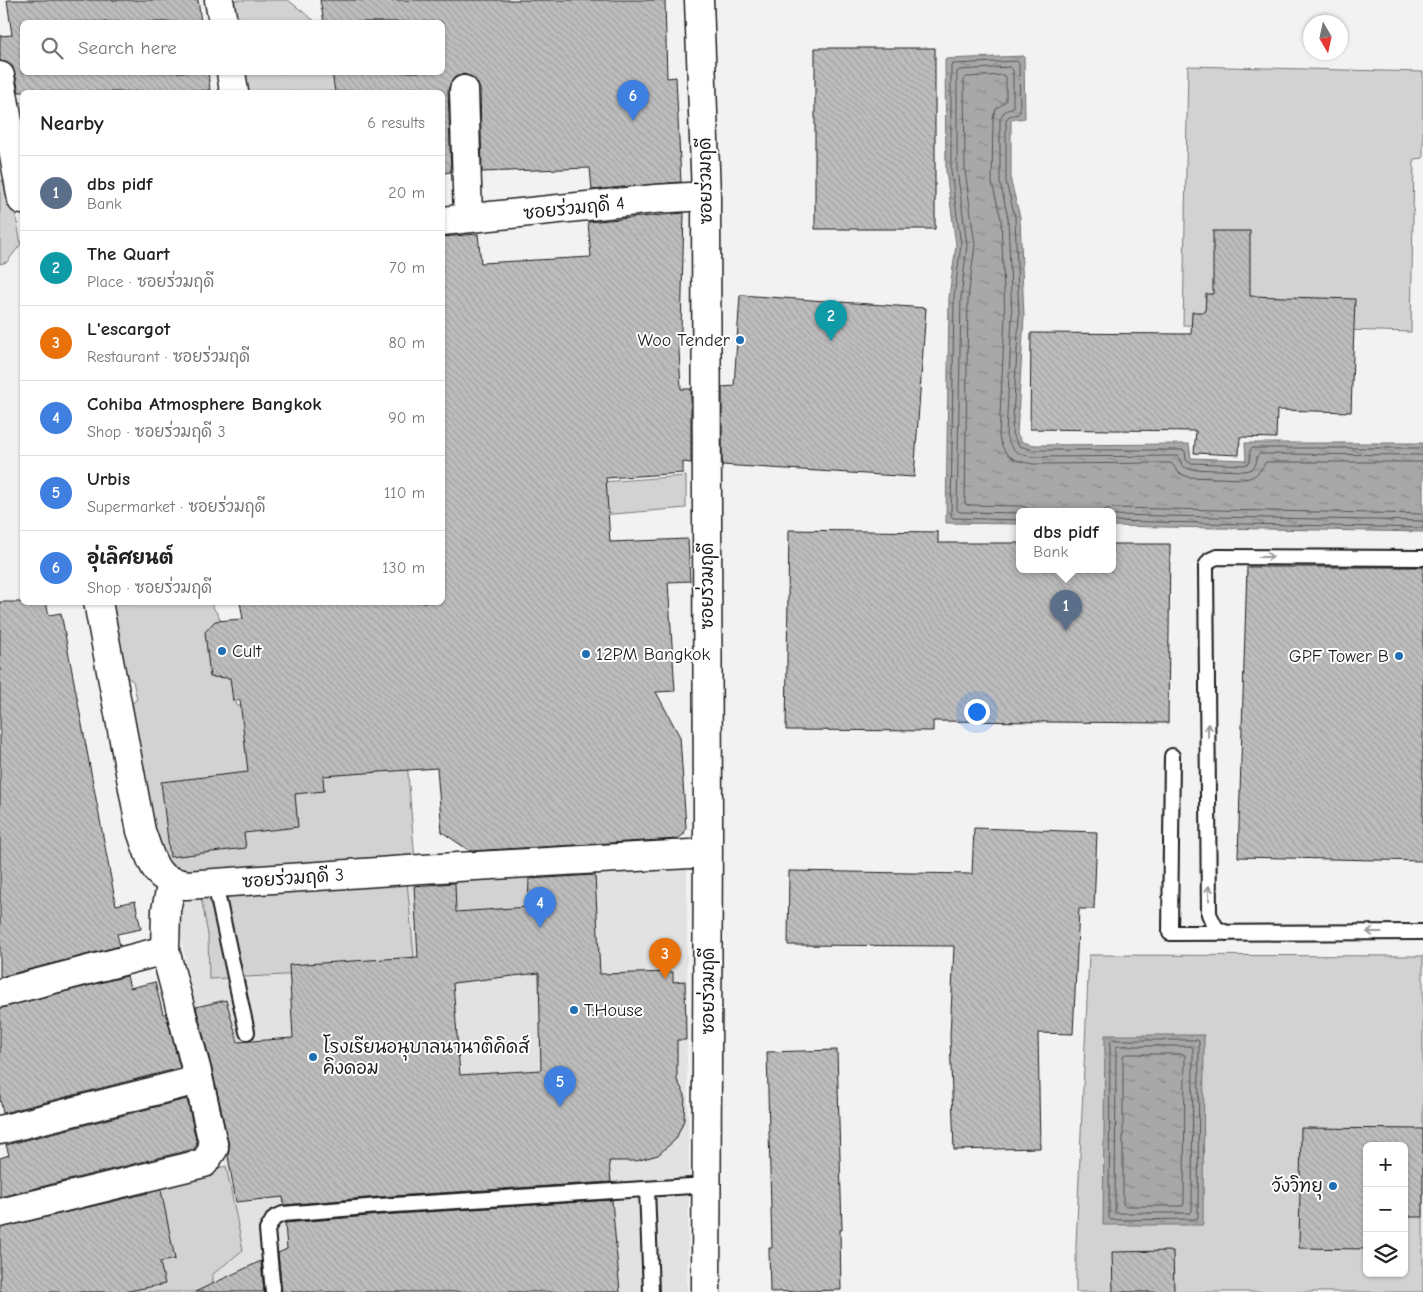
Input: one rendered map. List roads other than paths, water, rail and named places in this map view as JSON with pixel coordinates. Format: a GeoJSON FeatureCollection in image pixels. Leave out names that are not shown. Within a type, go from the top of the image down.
{"type":"FeatureCollection","features":[{"type":"Feature","properties":{"kind":"street"},"geometry":{"type":"LineString","coordinates":[[219,0],[223,20]]}},
{"type":"Feature","properties":{"kind":"street","name":"ซอยร่วมฤดี"},"geometry":{"type":"LineString","coordinates":[[699,0],[706,196],[708,853],[706,1292]]}},
{"type":"Feature","properties":{"kind":"street"},"geometry":{"type":"LineString","coordinates":[[231,75],[234,90]]}},
{"type":"Feature","properties":{"kind":"street"},"geometry":{"type":"LineString","coordinates":[[0,76],[20,189]]}},
{"type":"Feature","properties":{"kind":"street"},"geometry":{"type":"LineString","coordinates":[[455,219],[464,90]]}},
{"type":"Feature","properties":{"kind":"street","name":"ซอยร่วมฤดี 4"},"geometry":{"type":"LineString","coordinates":[[455,219],[706,196]]}},
{"type":"Feature","properties":{"kind":"street"},"geometry":{"type":"LineString","coordinates":[[0,1212],[204,1163],[214,1148],[165,950],[166,910],[172,882],[162,876],[152,862],[142,831],[99,605]]}},
{"type":"Feature","properties":{"kind":"street","name":"ซอยร่วมฤดี 3"},"geometry":{"type":"LineString","coordinates":[[172,882],[186,885],[215,884],[413,869],[708,853]]}},
{"type":"Feature","properties":{"kind":"street"},"geometry":{"type":"LineString","coordinates":[[0,993],[165,950]]}},
{"type":"Feature","properties":{"kind":"street"},"geometry":{"type":"LineString","coordinates":[[0,1130],[198,1080]]}},
{"type":"Feature","properties":{"kind":"lane"},"geometry":{"type":"LineString","coordinates":[[1227,933],[1216,928],[1209,914],[1206,566],[1210,560],[1217,557],[1423,558]]}},
{"type":"Feature","properties":{"kind":"lane"},"geometry":{"type":"LineString","coordinates":[[1172,756],[1170,934],[1423,932]]}},
{"type":"Feature","properties":{"kind":"lane"},"geometry":{"type":"LineString","coordinates":[[215,884],[247,1032]]}},
{"type":"Feature","properties":{"kind":"lane"},"geometry":{"type":"LineString","coordinates":[[273,1292],[267,1230],[274,1218],[283,1214],[707,1185]]}},
{"type":"Feature","properties":{"kind":"lane"},"geometry":{"type":"LineString","coordinates":[[647,1189],[651,1292]]}},
{"type":"Feature","properties":{"kind":"water"},"geometry":{"type":"Polygon","coordinates":[[[1024,56],[1025,118],[1011,120],[1011,182],[1020,217],[1024,317],[1017,434],[1022,442],[1035,445],[1189,444],[1191,458],[1246,460],[1245,443],[1423,443],[1423,532],[1116,526],[1116,508],[1016,508],[1016,524],[946,523],[949,297],[956,245],[946,171],[945,59],[1024,56]]]}},
{"type":"Feature","properties":{"kind":"water"},"geometry":{"type":"Polygon","coordinates":[[[1105,1035],[1204,1035],[1203,1225],[1103,1225],[1105,1035]]]}},
{"type":"Feature","properties":{"kind":"place","name":"อุ่เลิศยนต์"},"geometry":{"type":"Point","coordinates":[633,121]}},
{"type":"Feature","properties":{"kind":"place","name":"Woo Tender"},"geometry":{"type":"Point","coordinates":[740,340]}},
{"type":"Feature","properties":{"kind":"place","name":"The Quart"},"geometry":{"type":"Point","coordinates":[831,341]}},
{"type":"Feature","properties":{"kind":"place","name":"dbs pidf"},"geometry":{"type":"Point","coordinates":[1066,631]}},
{"type":"Feature","properties":{"kind":"place","name":"Cult"},"geometry":{"type":"Point","coordinates":[222,651]}},
{"type":"Feature","properties":{"kind":"place","name":"12PM Bangkok"},"geometry":{"type":"Point","coordinates":[586,654]}},
{"type":"Feature","properties":{"kind":"place","name":"GPF Tower B"},"geometry":{"type":"Point","coordinates":[1399,656]}},
{"type":"Feature","properties":{"kind":"place","name":"Cohiba Atmosphere Bangkok"},"geometry":{"type":"Point","coordinates":[540,928]}},
{"type":"Feature","properties":{"kind":"place","name":"L'escargot"},"geometry":{"type":"Point","coordinates":[665,979]}},
{"type":"Feature","properties":{"kind":"place","name":"T.House"},"geometry":{"type":"Point","coordinates":[574,1010]}},
{"type":"Feature","properties":{"kind":"place","name":"โรงเรียนอนุบาลนานาติคิดส์ คิงดอม"},"geometry":{"type":"Point","coordinates":[313,1057]}},
{"type":"Feature","properties":{"kind":"place","name":"Urbis"},"geometry":{"type":"Point","coordinates":[560,1107]}},
{"type":"Feature","properties":{"kind":"place","name":"วังวิทยุ"},"geometry":{"type":"Point","coordinates":[1333,1186]}}]}
